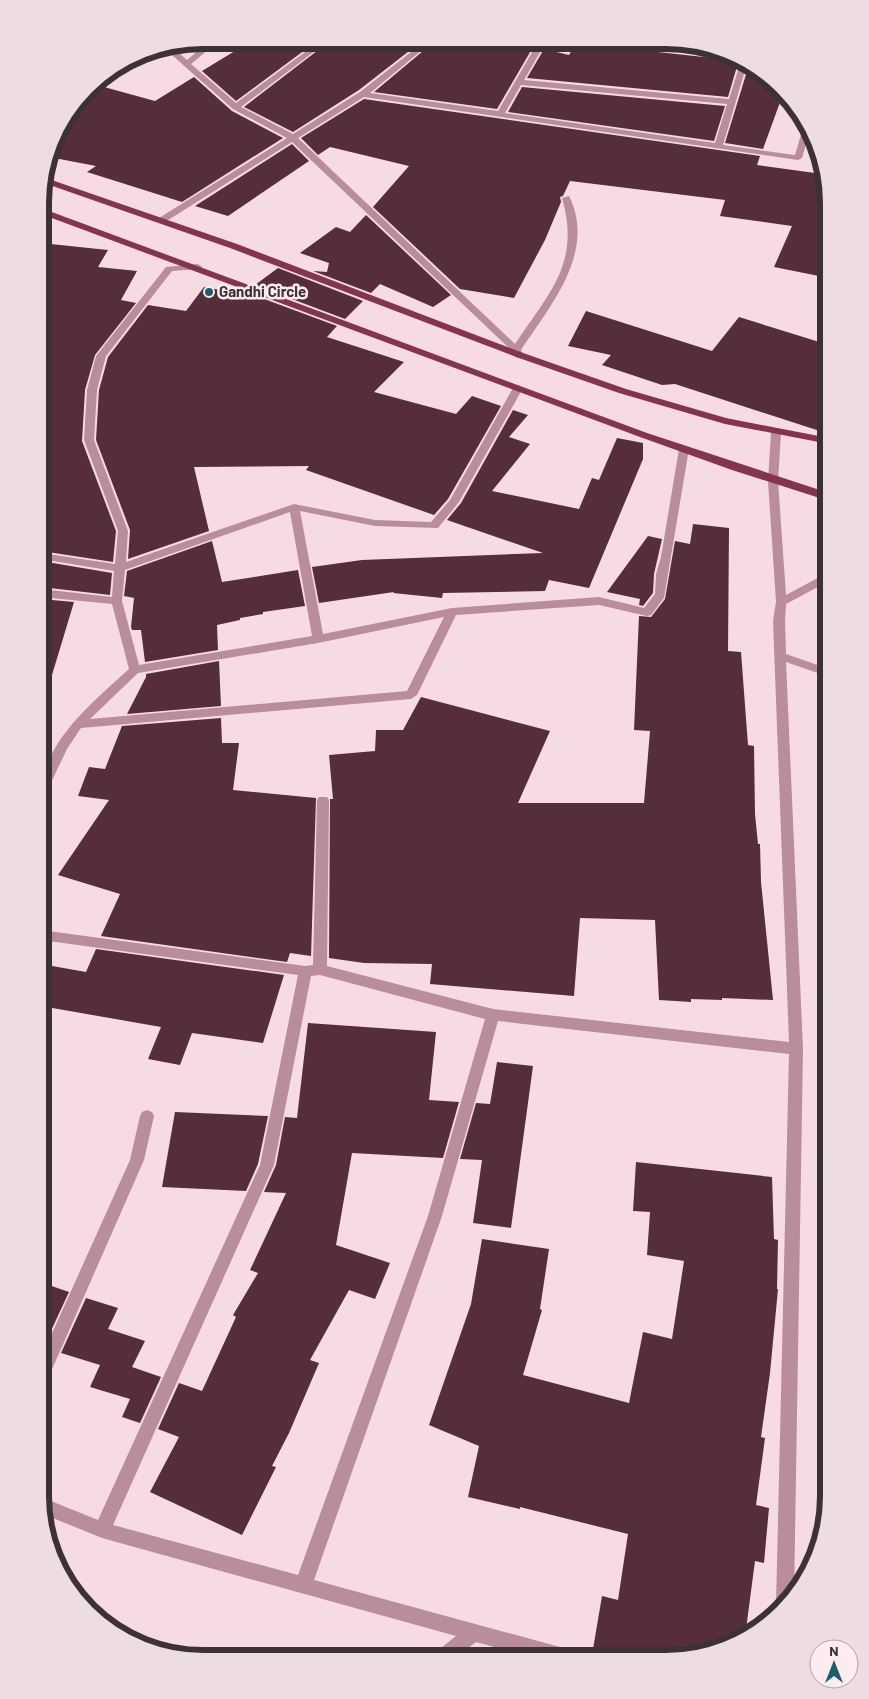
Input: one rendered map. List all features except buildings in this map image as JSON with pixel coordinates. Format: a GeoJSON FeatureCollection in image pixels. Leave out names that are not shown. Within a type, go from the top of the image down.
{"type":"FeatureCollection","features":[{"type":"Feature","properties":{"kind":"highway"},"geometry":{"type":"LineString","coordinates":[[50,181],[162,220],[623,392],[776,433],[820,440]]}},
{"type":"Feature","properties":{"kind":"highway"},"geometry":{"type":"LineString","coordinates":[[49,214],[198,267],[518,388],[773,481],[820,495]]}},
{"type":"Feature","properties":{"kind":"street"},"geometry":{"type":"LineString","coordinates":[[187,64],[205,49]]}},
{"type":"Feature","properties":{"kind":"street"},"geometry":{"type":"LineString","coordinates":[[236,106],[313,49]]}},
{"type":"Feature","properties":{"kind":"street"},"geometry":{"type":"LineString","coordinates":[[162,220],[363,94],[420,49]]}},
{"type":"Feature","properties":{"kind":"street"},"geometry":{"type":"LineString","coordinates":[[501,113],[538,49]]}},
{"type":"Feature","properties":{"kind":"street"},"geometry":{"type":"LineString","coordinates":[[173,52],[236,106],[292,137],[517,353],[552,294],[570,259],[571,213],[566,198]]}},
{"type":"Feature","properties":{"kind":"street"},"geometry":{"type":"LineString","coordinates":[[718,145],[742,69]]}},
{"type":"Feature","properties":{"kind":"street"},"geometry":{"type":"LineString","coordinates":[[519,82],[732,102]]}},
{"type":"Feature","properties":{"kind":"street"},"geometry":{"type":"LineString","coordinates":[[363,94],[798,158],[804,136]]}},
{"type":"Feature","properties":{"kind":"street"},"geometry":{"type":"LineString","coordinates":[[134,670],[117,601],[123,532],[90,440],[92,390],[101,356],[169,269],[198,267]]}},
{"type":"Feature","properties":{"kind":"street"},"geometry":{"type":"LineString","coordinates":[[49,557],[120,568],[294,507],[375,523],[434,526],[454,502],[518,388]]}},
{"type":"Feature","properties":{"kind":"street"},"geometry":{"type":"LineString","coordinates":[[776,433],[773,481],[781,602],[779,621],[796,1049],[785,1593]]}},
{"type":"Feature","properties":{"kind":"street"},"geometry":{"type":"LineString","coordinates":[[49,775],[62,748],[77,724],[134,670],[318,639],[452,612],[599,601],[647,612],[660,595],[661,574],[666,557],[684,448]]}},
{"type":"Feature","properties":{"kind":"street"},"geometry":{"type":"LineString","coordinates":[[294,507],[318,639]]}},
{"type":"Feature","properties":{"kind":"street"},"geometry":{"type":"LineString","coordinates":[[781,602],[820,581]]}},
{"type":"Feature","properties":{"kind":"street"},"geometry":{"type":"LineString","coordinates":[[49,594],[117,601]]}},
{"type":"Feature","properties":{"kind":"street"},"geometry":{"type":"LineString","coordinates":[[77,724],[410,694],[452,612]]}},
{"type":"Feature","properties":{"kind":"street"},"geometry":{"type":"LineString","coordinates":[[781,656],[820,670]]}},
{"type":"Feature","properties":{"kind":"street"},"geometry":{"type":"LineString","coordinates":[[102,1530],[267,1165],[313,971],[323,800]]}},
{"type":"Feature","properties":{"kind":"street"},"geometry":{"type":"LineString","coordinates":[[49,936],[313,971],[493,1015],[796,1049]]}},
{"type":"Feature","properties":{"kind":"street"},"geometry":{"type":"LineString","coordinates":[[303,1586],[408,1285],[435,1216],[493,1015]]}},
{"type":"Feature","properties":{"kind":"street"},"geometry":{"type":"LineString","coordinates":[[49,1358],[137,1160],[147,1116]]}},
{"type":"Feature","properties":{"kind":"street"},"geometry":{"type":"LineString","coordinates":[[49,1508],[102,1530],[537,1650]]}},
{"type":"Feature","properties":{"kind":"street"},"geometry":{"type":"LineString","coordinates":[[452,1650],[473,1633]]}},
{"type":"Feature","properties":{"kind":"place","name":"Gandhi Circle"},"geometry":{"type":"Point","coordinates":[209,292]}}]}
